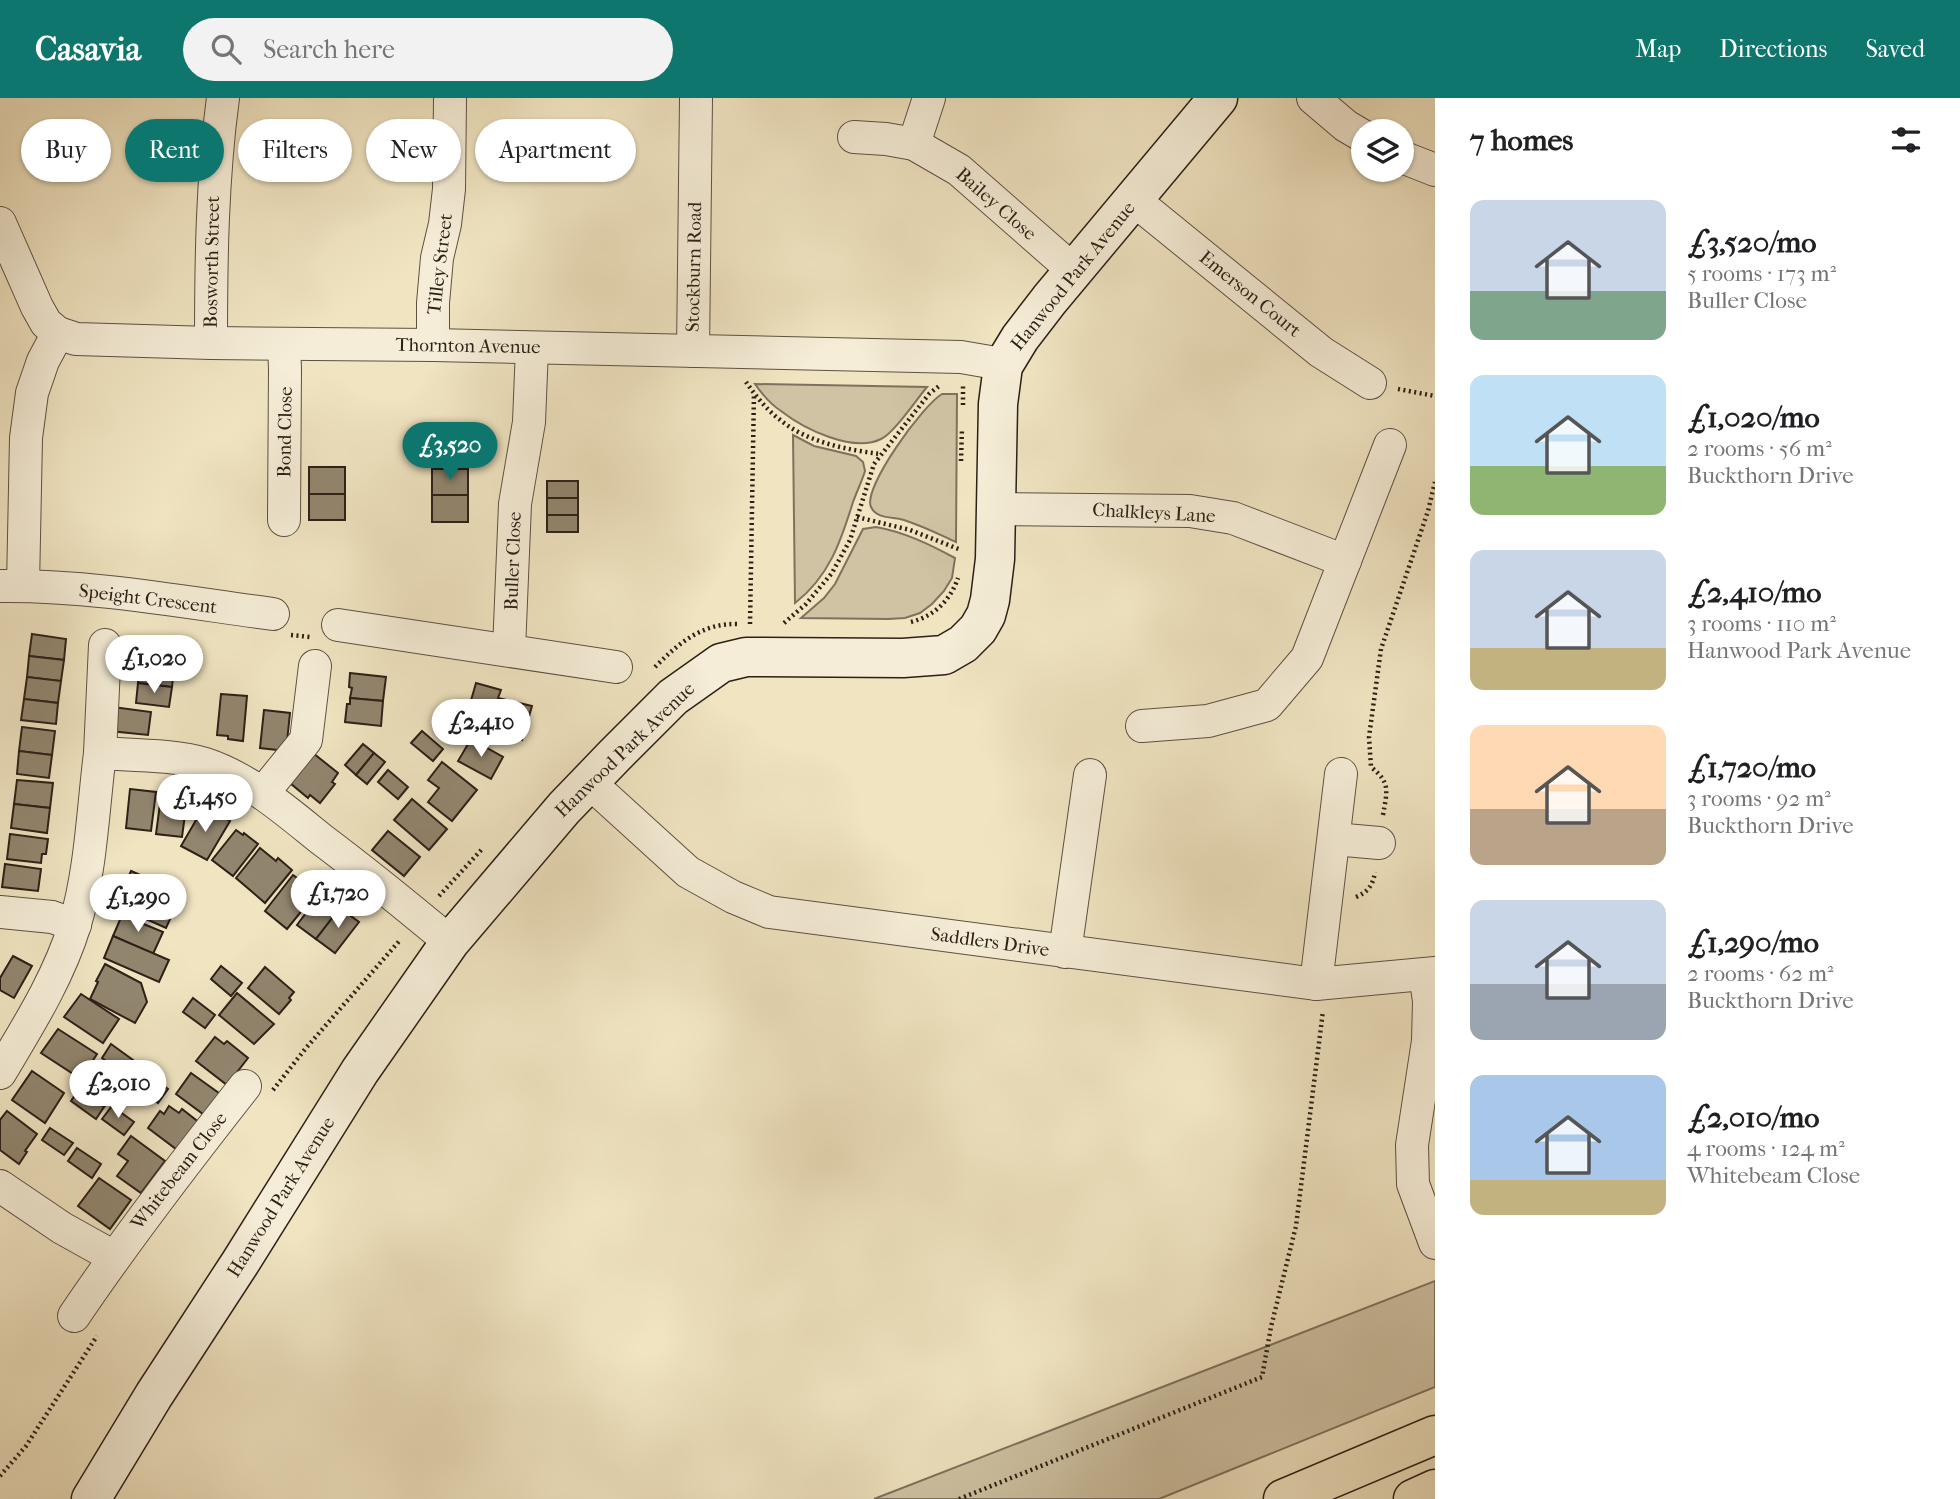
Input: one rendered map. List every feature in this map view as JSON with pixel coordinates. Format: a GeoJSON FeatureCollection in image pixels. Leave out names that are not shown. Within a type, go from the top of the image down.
{"type":"FeatureCollection","features":[{"type":"Feature","properties":{"kind":"highway"},"geometry":{"type":"LineString","coordinates":[[1283,1499],[1435,1435]]}},
{"type":"Feature","properties":{"kind":"highway"},"geometry":{"type":"LineString","coordinates":[[1413,1499],[1435,1489]]}},
{"type":"Feature","properties":{"kind":"street","name":"Bosworth Street"},"geometry":{"type":"LineString","coordinates":[[211,343],[213,205],[216,146],[223,98]]}},
{"type":"Feature","properties":{"kind":"street","name":"Tilley Street"},"geometry":{"type":"LineString","coordinates":[[433,345],[434,292],[449,189],[450,98]]}},
{"type":"Feature","properties":{"kind":"street","name":"Stockburn Road"},"geometry":{"type":"LineString","coordinates":[[693,351],[696,98]]}},
{"type":"Feature","properties":{"kind":"street"},"geometry":{"type":"LineString","coordinates":[[914,144],[929,98]]}},
{"type":"Feature","properties":{"kind":"street","name":"Hanwood Park Avenue"},"geometry":{"type":"LineString","coordinates":[[91,1499],[360,1071],[450,942],[521,857],[589,782],[673,697],[721,663],[746,657],[903,658],[944,655],[963,644],[978,629],[990,600],[995,559],[998,404],[1003,366],[1020,338],[1073,270],[1218,98]]}},
{"type":"Feature","properties":{"kind":"street"},"geometry":{"type":"LineString","coordinates":[[1313,98],[1351,129]]}},
{"type":"Feature","properties":{"kind":"street","name":"Bailey Close"},"geometry":{"type":"LineString","coordinates":[[854,137],[886,138],[914,144],[960,170],[1073,270]]}},
{"type":"Feature","properties":{"kind":"street"},"geometry":{"type":"LineString","coordinates":[[1414,162],[1435,170]]}},
{"type":"Feature","properties":{"kind":"street","name":"Emerson Court"},"geometry":{"type":"LineString","coordinates":[[1134,200],[1321,352],[1370,383]]}},
{"type":"Feature","properties":{"kind":"street"},"geometry":{"type":"LineString","coordinates":[[0,223],[37,307],[46,323],[58,332]]}},
{"type":"Feature","properties":{"kind":"street","name":"Thornton Avenue"},"geometry":{"type":"LineString","coordinates":[[58,332],[76,339],[211,343],[433,345],[961,357],[1003,366]]}},
{"type":"Feature","properties":{"kind":"street","name":"Speight Crescent"},"geometry":{"type":"LineString","coordinates":[[58,332],[43,361],[32,393],[11,586],[101,591],[273,614]]}},
{"type":"Feature","properties":{"kind":"street","name":"Bond Close"},"geometry":{"type":"LineString","coordinates":[[284,344],[284,520]]}},
{"type":"Feature","properties":{"kind":"street","name":"Buller Close"},"geometry":{"type":"LineString","coordinates":[[509,650],[515,504],[529,422],[532,348]]}},
{"type":"Feature","properties":{"kind":"street"},"geometry":{"type":"LineString","coordinates":[[1142,726],[1208,721],[1267,705],[1307,658],[1390,446]]}},
{"type":"Feature","properties":{"kind":"street","name":"Chalkleys Lane"},"geometry":{"type":"LineString","coordinates":[[996,509],[1191,511],[1233,518],[1345,561]]}},
{"type":"Feature","properties":{"kind":"street"},"geometry":{"type":"LineString","coordinates":[[338,625],[615,667]]}},
{"type":"Feature","properties":{"kind":"street"},"geometry":{"type":"LineString","coordinates":[[0,1073],[32,1019],[75,926],[86,870],[100,753],[106,645]]}},
{"type":"Feature","properties":{"kind":"street"},"geometry":{"type":"LineString","coordinates":[[263,793],[306,740],[315,666]]}},
{"type":"Feature","properties":{"kind":"street"},"geometry":{"type":"LineString","coordinates":[[100,753],[202,763],[225,772],[263,793],[450,942]]}},
{"type":"Feature","properties":{"kind":"street"},"geometry":{"type":"LineString","coordinates":[[1320,997],[1341,774]]}},
{"type":"Feature","properties":{"kind":"street"},"geometry":{"type":"LineString","coordinates":[[1065,952],[1090,775]]}},
{"type":"Feature","properties":{"kind":"street","name":"Saddlers Drive"},"geometry":{"type":"LineString","coordinates":[[589,782],[688,872],[733,897],[769,912],[1065,952],[1320,997],[1430,973]]}},
{"type":"Feature","properties":{"kind":"street"},"geometry":{"type":"LineString","coordinates":[[1334,838],[1379,843]]}},
{"type":"Feature","properties":{"kind":"street"},"geometry":{"type":"LineString","coordinates":[[0,912],[52,917],[75,926]]}},
{"type":"Feature","properties":{"kind":"street"},"geometry":{"type":"LineString","coordinates":[[1430,973],[1428,1041],[1412,1144],[1413,1184],[1435,1243]]}},
{"type":"Feature","properties":{"kind":"street","name":"Whitebeam Close"},"geometry":{"type":"LineString","coordinates":[[74,1316],[154,1202],[245,1086]]}},
{"type":"Feature","properties":{"kind":"street"},"geometry":{"type":"LineString","coordinates":[[0,1186],[62,1228],[114,1257]]}},
{"type":"Feature","properties":{"kind":"path"},"geometry":{"type":"LineString","coordinates":[[743,378],[779,420],[814,439],[882,454]]}},
{"type":"Feature","properties":{"kind":"path"},"geometry":{"type":"LineString","coordinates":[[783,624],[806,604],[832,573],[850,540],[874,464],[929,394],[943,383]]}},
{"type":"Feature","properties":{"kind":"path"},"geometry":{"type":"LineString","coordinates":[[750,624],[754,393]]}},
{"type":"Feature","properties":{"kind":"path"},"geometry":{"type":"LineString","coordinates":[[1369,737],[1381,649],[1428,511],[1435,482]]}},
{"type":"Feature","properties":{"kind":"path"},"geometry":{"type":"LineString","coordinates":[[857,517],[910,530],[961,550]]}},
{"type":"Feature","properties":{"kind":"path"},"geometry":{"type":"LineString","coordinates":[[959,1499],[1262,1377],[1271,1327],[1296,1226],[1320,997]]}},
{"type":"Feature","properties":{"kind":"shaded area"},"geometry":{"type":"Polygon","coordinates":[[[755,384],[927,387],[886,436],[870,443],[857,443],[829,437],[802,425],[773,405],[755,384]]]}},
{"type":"Feature","properties":{"kind":"shaded area"},"geometry":{"type":"Polygon","coordinates":[[[942,394],[957,394],[956,542],[900,519],[880,515],[871,507],[876,483],[896,447],[922,413],[942,394]]]}},
{"type":"Feature","properties":{"kind":"shaded area"},"geometry":{"type":"Polygon","coordinates":[[[793,435],[814,446],[856,456],[863,462],[865,471],[832,557],[817,582],[795,603],[793,435]]]}},
{"type":"Feature","properties":{"kind":"shaded area"},"geometry":{"type":"Polygon","coordinates":[[[876,527],[916,539],[955,558],[952,578],[944,591],[920,613],[905,618],[801,618],[824,598],[835,584],[863,529],[876,527]]]}},
{"type":"Feature","properties":{"kind":"shaded area"},"geometry":{"type":"Polygon","coordinates":[[[1435,1281],[1435,1387],[1159,1499],[874,1499],[1435,1281]]]}},
{"type":"Feature","properties":{"kind":"building"},"geometry":{"type":"Polygon","coordinates":[[[309,467],[345,467],[345,494],[309,494],[309,467]]]}},
{"type":"Feature","properties":{"kind":"building"},"geometry":{"type":"Polygon","coordinates":[[[432,469],[468,469],[468,495],[432,495],[432,469]]]}},
{"type":"Feature","properties":{"kind":"building"},"geometry":{"type":"Polygon","coordinates":[[[547,481],[578,481],[578,498],[547,498],[547,481]]]}},
{"type":"Feature","properties":{"kind":"building"},"geometry":{"type":"Polygon","coordinates":[[[309,494],[345,494],[345,520],[309,520],[309,494]]]}},
{"type":"Feature","properties":{"kind":"building"},"geometry":{"type":"Polygon","coordinates":[[[432,495],[468,495],[468,522],[432,522],[432,495]]]}},
{"type":"Feature","properties":{"kind":"building"},"geometry":{"type":"Polygon","coordinates":[[[547,498],[578,498],[578,515],[547,515],[547,498]]]}},
{"type":"Feature","properties":{"kind":"building"},"geometry":{"type":"Polygon","coordinates":[[[547,515],[578,515],[578,532],[547,532],[547,515]]]}},
{"type":"Feature","properties":{"kind":"building"},"geometry":{"type":"Polygon","coordinates":[[[32,634],[66,639],[64,660],[29,656],[32,634]]]}},
{"type":"Feature","properties":{"kind":"building"},"geometry":{"type":"Polygon","coordinates":[[[143,644],[176,648],[174,667],[140,664],[143,644]]]}},
{"type":"Feature","properties":{"kind":"building"},"geometry":{"type":"Polygon","coordinates":[[[29,656],[64,660],[61,681],[27,677],[29,656]]]}},
{"type":"Feature","properties":{"kind":"building"},"geometry":{"type":"Polygon","coordinates":[[[140,664],[174,667],[172,687],[138,683],[140,664]]]}},
{"type":"Feature","properties":{"kind":"building"},"geometry":{"type":"Polygon","coordinates":[[[350,673],[386,677],[383,701],[350,698],[350,673]]]}},
{"type":"Feature","properties":{"kind":"building"},"geometry":{"type":"Polygon","coordinates":[[[27,677],[61,681],[58,703],[24,699],[27,677]]]}},
{"type":"Feature","properties":{"kind":"building"},"geometry":{"type":"Polygon","coordinates":[[[138,683],[172,687],[169,707],[136,703],[138,683]]]}},
{"type":"Feature","properties":{"kind":"building"},"geometry":{"type":"Polygon","coordinates":[[[476,683],[501,690],[498,698],[532,706],[522,740],[464,725],[476,683]]]}},
{"type":"Feature","properties":{"kind":"building"},"geometry":{"type":"Polygon","coordinates":[[[221,694],[247,696],[243,741],[217,735],[221,694]]]}},
{"type":"Feature","properties":{"kind":"building"},"geometry":{"type":"Polygon","coordinates":[[[350,698],[383,701],[381,726],[345,722],[350,698]]]}},
{"type":"Feature","properties":{"kind":"building"},"geometry":{"type":"Polygon","coordinates":[[[24,699],[58,703],[56,724],[21,720],[24,699]]]}},
{"type":"Feature","properties":{"kind":"building"},"geometry":{"type":"Polygon","coordinates":[[[113,707],[151,712],[148,735],[110,731],[113,707]]]}},
{"type":"Feature","properties":{"kind":"building"},"geometry":{"type":"Polygon","coordinates":[[[264,710],[290,713],[286,751],[260,748],[264,710]]]}},
{"type":"Feature","properties":{"kind":"building"},"geometry":{"type":"Polygon","coordinates":[[[22,727],[55,731],[52,755],[19,751],[22,727]]]}},
{"type":"Feature","properties":{"kind":"building"},"geometry":{"type":"Polygon","coordinates":[[[422,731],[443,749],[433,761],[411,743],[422,731]]]}},
{"type":"Feature","properties":{"kind":"building"},"geometry":{"type":"Polygon","coordinates":[[[471,739],[503,757],[491,779],[458,761],[471,739]]]}},
{"type":"Feature","properties":{"kind":"building"},"geometry":{"type":"Polygon","coordinates":[[[363,744],[374,753],[356,775],[345,765],[363,744]]]}},
{"type":"Feature","properties":{"kind":"building"},"geometry":{"type":"Polygon","coordinates":[[[19,751],[52,755],[49,778],[17,774],[19,751]]]}},
{"type":"Feature","properties":{"kind":"building"},"geometry":{"type":"Polygon","coordinates":[[[313,753],[338,773],[332,782],[335,784],[320,803],[310,795],[308,798],[290,783],[313,753]]]}},
{"type":"Feature","properties":{"kind":"building"},"geometry":{"type":"Polygon","coordinates":[[[374,753],[385,762],[367,784],[356,775],[374,753]]]}},
{"type":"Feature","properties":{"kind":"building"},"geometry":{"type":"Polygon","coordinates":[[[442,762],[477,790],[452,821],[428,802],[439,788],[428,780],[442,762]]]}},
{"type":"Feature","properties":{"kind":"building"},"geometry":{"type":"Polygon","coordinates":[[[388,770],[408,787],[398,799],[378,782],[388,770]]]}},
{"type":"Feature","properties":{"kind":"building"},"geometry":{"type":"Polygon","coordinates":[[[17,780],[53,783],[50,808],[14,804],[17,780]]]}},
{"type":"Feature","properties":{"kind":"building"},"geometry":{"type":"Polygon","coordinates":[[[130,789],[156,792],[151,831],[126,828],[130,789]]]}},
{"type":"Feature","properties":{"kind":"building"},"geometry":{"type":"Polygon","coordinates":[[[161,796],[187,800],[182,837],[156,834],[161,796]]]}},
{"type":"Feature","properties":{"kind":"building"},"geometry":{"type":"Polygon","coordinates":[[[412,799],[447,829],[429,850],[394,820],[412,799]]]}},
{"type":"Feature","properties":{"kind":"building"},"geometry":{"type":"Polygon","coordinates":[[[14,804],[50,808],[47,833],[11,828],[14,804]]]}},
{"type":"Feature","properties":{"kind":"building"},"geometry":{"type":"Polygon","coordinates":[[[203,808],[230,821],[207,860],[181,846],[203,808]]]}},
{"type":"Feature","properties":{"kind":"building"},"geometry":{"type":"Polygon","coordinates":[[[236,830],[258,844],[233,876],[212,860],[236,830]]]}},
{"type":"Feature","properties":{"kind":"building"},"geometry":{"type":"Polygon","coordinates":[[[388,831],[420,857],[404,876],[372,850],[388,831]]]}},
{"type":"Feature","properties":{"kind":"building"},"geometry":{"type":"Polygon","coordinates":[[[10,834],[48,839],[46,854],[42,854],[41,863],[7,859],[10,834]]]}},
{"type":"Feature","properties":{"kind":"building"},"geometry":{"type":"Polygon","coordinates":[[[260,848],[292,870],[265,903],[236,878],[260,848]]]}},
{"type":"Feature","properties":{"kind":"building"},"geometry":{"type":"Polygon","coordinates":[[[5,864],[41,869],[38,891],[2,887],[5,864]]]}},
{"type":"Feature","properties":{"kind":"building"},"geometry":{"type":"Polygon","coordinates":[[[131,871],[168,887],[176,906],[166,928],[119,907],[131,871]]]}},
{"type":"Feature","properties":{"kind":"building"},"geometry":{"type":"Polygon","coordinates":[[[293,875],[317,892],[287,929],[265,911],[293,875]]]}},
{"type":"Feature","properties":{"kind":"building"},"geometry":{"type":"Polygon","coordinates":[[[321,893],[340,908],[316,939],[297,925],[321,893]]]}},
{"type":"Feature","properties":{"kind":"building"},"geometry":{"type":"Polygon","coordinates":[[[340,908],[359,922],[335,953],[316,939],[340,908]]]}},
{"type":"Feature","properties":{"kind":"building"},"geometry":{"type":"Polygon","coordinates":[[[122,915],[163,932],[153,954],[113,936],[122,915]]]}},
{"type":"Feature","properties":{"kind":"building"},"geometry":{"type":"Polygon","coordinates":[[[113,936],[169,960],[159,982],[104,958],[113,936]]]}},
{"type":"Feature","properties":{"kind":"building"},"geometry":{"type":"Polygon","coordinates":[[[13,956],[32,966],[14,998],[0,990],[0,978],[13,956]]]}},
{"type":"Feature","properties":{"kind":"building"},"geometry":{"type":"Polygon","coordinates":[[[105,964],[141,983],[147,1002],[135,1023],[90,999],[105,964]]]}},
{"type":"Feature","properties":{"kind":"building"},"geometry":{"type":"Polygon","coordinates":[[[221,966],[242,983],[231,996],[211,979],[221,966]]]}},
{"type":"Feature","properties":{"kind":"building"},"geometry":{"type":"Polygon","coordinates":[[[265,967],[294,992],[279,1014],[248,988],[265,967]]]}},
{"type":"Feature","properties":{"kind":"building"},"geometry":{"type":"Polygon","coordinates":[[[237,993],[274,1024],[254,1044],[219,1015],[237,993]]]}},
{"type":"Feature","properties":{"kind":"building"},"geometry":{"type":"Polygon","coordinates":[[[81,994],[119,1019],[103,1043],[64,1017],[81,994]]]}},
{"type":"Feature","properties":{"kind":"building"},"geometry":{"type":"Polygon","coordinates":[[[193,998],[215,1015],[205,1028],[183,1012],[193,998]]]}},
{"type":"Feature","properties":{"kind":"building"},"geometry":{"type":"Polygon","coordinates":[[[58,1029],[97,1054],[81,1079],[41,1053],[58,1029]]]}},
{"type":"Feature","properties":{"kind":"building"},"geometry":{"type":"Polygon","coordinates":[[[215,1037],[224,1044],[227,1041],[248,1058],[227,1085],[196,1061],[215,1037]]]}},
{"type":"Feature","properties":{"kind":"building"},"geometry":{"type":"Polygon","coordinates":[[[111,1044],[133,1060],[124,1074],[102,1058],[111,1044]]]}},
{"type":"Feature","properties":{"kind":"building"},"geometry":{"type":"Polygon","coordinates":[[[32,1071],[64,1093],[45,1123],[12,1100],[32,1071]]]}},
{"type":"Feature","properties":{"kind":"building"},"geometry":{"type":"Polygon","coordinates":[[[146,1073],[168,1089],[158,1103],[136,1086],[146,1073]]]}},
{"type":"Feature","properties":{"kind":"building"},"geometry":{"type":"Polygon","coordinates":[[[191,1073],[223,1096],[207,1117],[176,1094],[191,1073]]]}},
{"type":"Feature","properties":{"kind":"building"},"geometry":{"type":"Polygon","coordinates":[[[87,1078],[112,1095],[104,1107],[79,1089],[87,1078]]]}},
{"type":"Feature","properties":{"kind":"building"},"geometry":{"type":"Polygon","coordinates":[[[79,1089],[104,1107],[96,1119],[71,1101],[79,1089]]]}},
{"type":"Feature","properties":{"kind":"building"},"geometry":{"type":"Polygon","coordinates":[[[112,1106],[134,1122],[124,1135],[102,1119],[112,1106]]]}},
{"type":"Feature","properties":{"kind":"building"},"geometry":{"type":"Polygon","coordinates":[[[169,1106],[179,1113],[182,1109],[201,1124],[180,1152],[148,1128],[160,1111],[164,1114],[169,1106]]]}},
{"type":"Feature","properties":{"kind":"building"},"geometry":{"type":"Polygon","coordinates":[[[7,1111],[37,1134],[19,1164],[0,1150],[0,1120],[7,1111]]]}},
{"type":"Feature","properties":{"kind":"building"},"geometry":{"type":"Polygon","coordinates":[[[50,1128],[73,1143],[64,1155],[42,1140],[50,1128]]]}},
{"type":"Feature","properties":{"kind":"building"},"geometry":{"type":"Polygon","coordinates":[[[131,1136],[165,1161],[141,1193],[117,1176],[128,1161],[118,1154],[131,1136]]]}},
{"type":"Feature","properties":{"kind":"building"},"geometry":{"type":"Polygon","coordinates":[[[77,1148],[101,1164],[92,1178],[68,1161],[77,1148]]]}},
{"type":"Feature","properties":{"kind":"building"},"geometry":{"type":"Polygon","coordinates":[[[99,1178],[131,1200],[110,1229],[78,1206],[99,1178]]]}}]}
